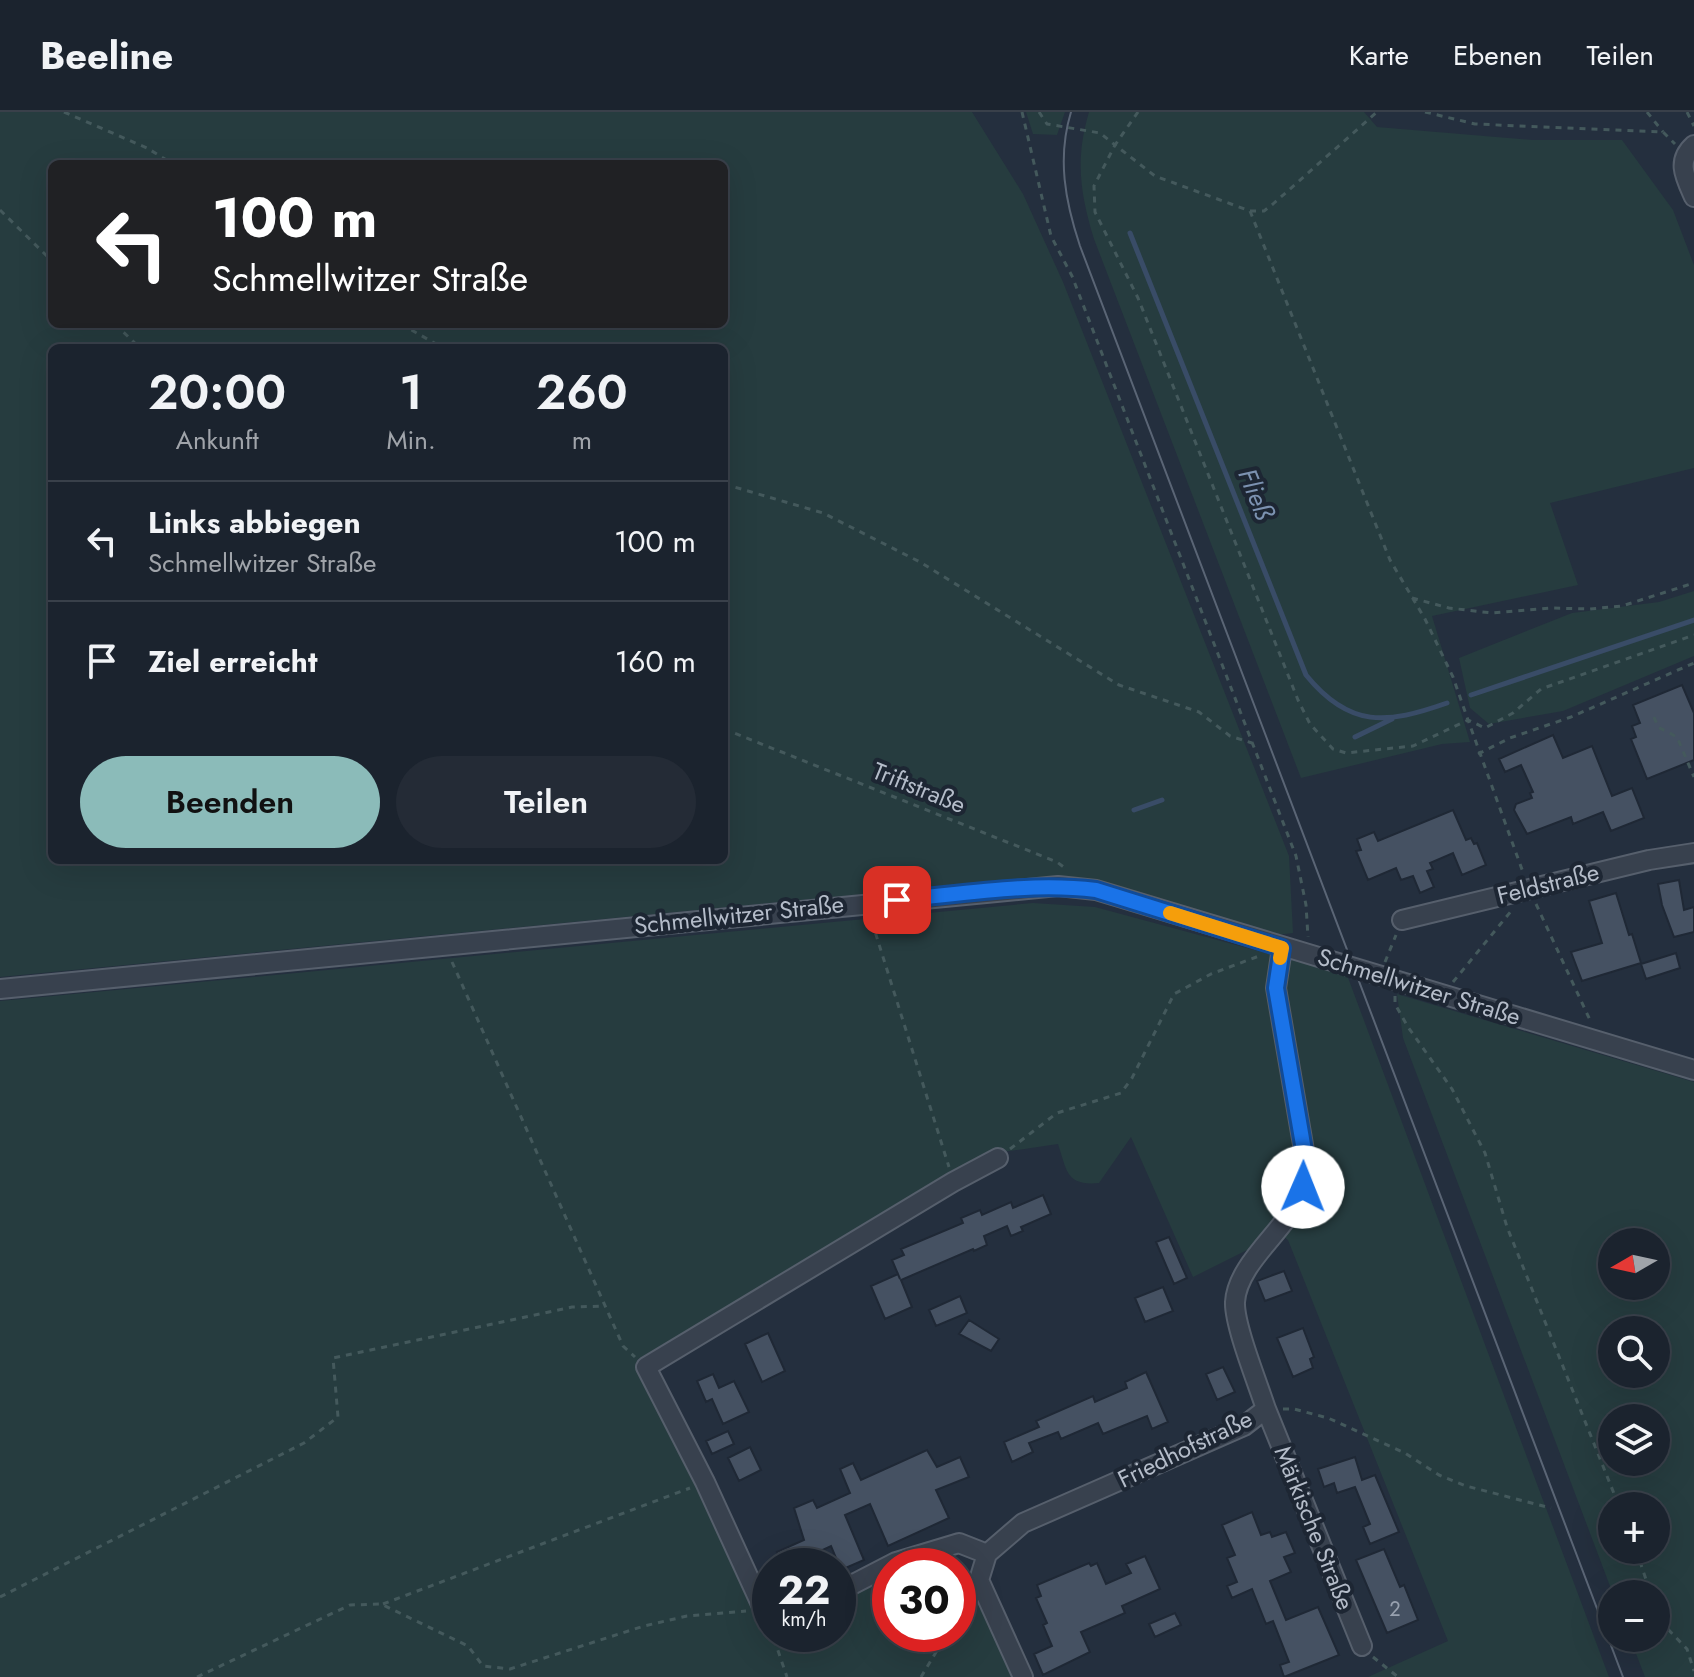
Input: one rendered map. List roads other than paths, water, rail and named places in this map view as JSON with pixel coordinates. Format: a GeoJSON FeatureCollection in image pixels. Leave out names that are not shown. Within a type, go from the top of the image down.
{"type":"FeatureCollection","features":[{"type":"Feature","properties":{"kind":"street"},"geometry":{"type":"LineString","coordinates":[[1689,149],[1682,164],[1694,197]]}},
{"type":"Feature","properties":{"kind":"street","name":"Feldstraße"},"geometry":{"type":"LineString","coordinates":[[1402,920],[1649,860],[1694,853]]}},
{"type":"Feature","properties":{"kind":"street","name":"Schmellwitzer Straße"},"geometry":{"type":"LineString","coordinates":[[0,989],[1058,886],[1096,890],[1694,1070]]}},
{"type":"Feature","properties":{"kind":"street","name":"Friedhofstraße"},"geometry":{"type":"LineString","coordinates":[[987,1554],[1023,1523],[1244,1426],[1266,1409],[1237,1318],[1235,1301],[1241,1279],[1296,1204],[1305,1174],[1306,1162],[1276,988],[1282,948]]}},
{"type":"Feature","properties":{"kind":"street"},"geometry":{"type":"LineString","coordinates":[[752,1584],[705,1482],[646,1367],[998,1158]]}},
{"type":"Feature","properties":{"kind":"street","name":"Märkische Straße"},"geometry":{"type":"LineString","coordinates":[[1266,1409],[1362,1646]]}},
{"type":"Feature","properties":{"kind":"street"},"geometry":{"type":"LineString","coordinates":[[856,1583],[896,1562],[959,1543],[987,1554],[979,1580],[1023,1677]]}},
{"type":"Feature","properties":{"kind":"waterway","name":"Fließ"},"geometry":{"type":"LineString","coordinates":[[1130,233],[1306,675],[1338,705],[1370,717],[1406,715],[1447,703]]}},
{"type":"Feature","properties":{"kind":"waterway","name":"Fließ"},"geometry":{"type":"LineString","coordinates":[[1471,695],[1694,620]]}},
{"type":"Feature","properties":{"kind":"waterway","name":"Fließ"},"geometry":{"type":"LineString","coordinates":[[1355,737],[1392,719]]}},
{"type":"Feature","properties":{"kind":"waterway","name":"Fließ"},"geometry":{"type":"LineString","coordinates":[[1134,810],[1162,800]]}},
{"type":"Feature","properties":{"kind":"tram line"},"geometry":{"type":"LineString","coordinates":[[1071,112],[1064,146],[1065,179],[1070,213],[1080,246],[1623,1677]]}}]}
